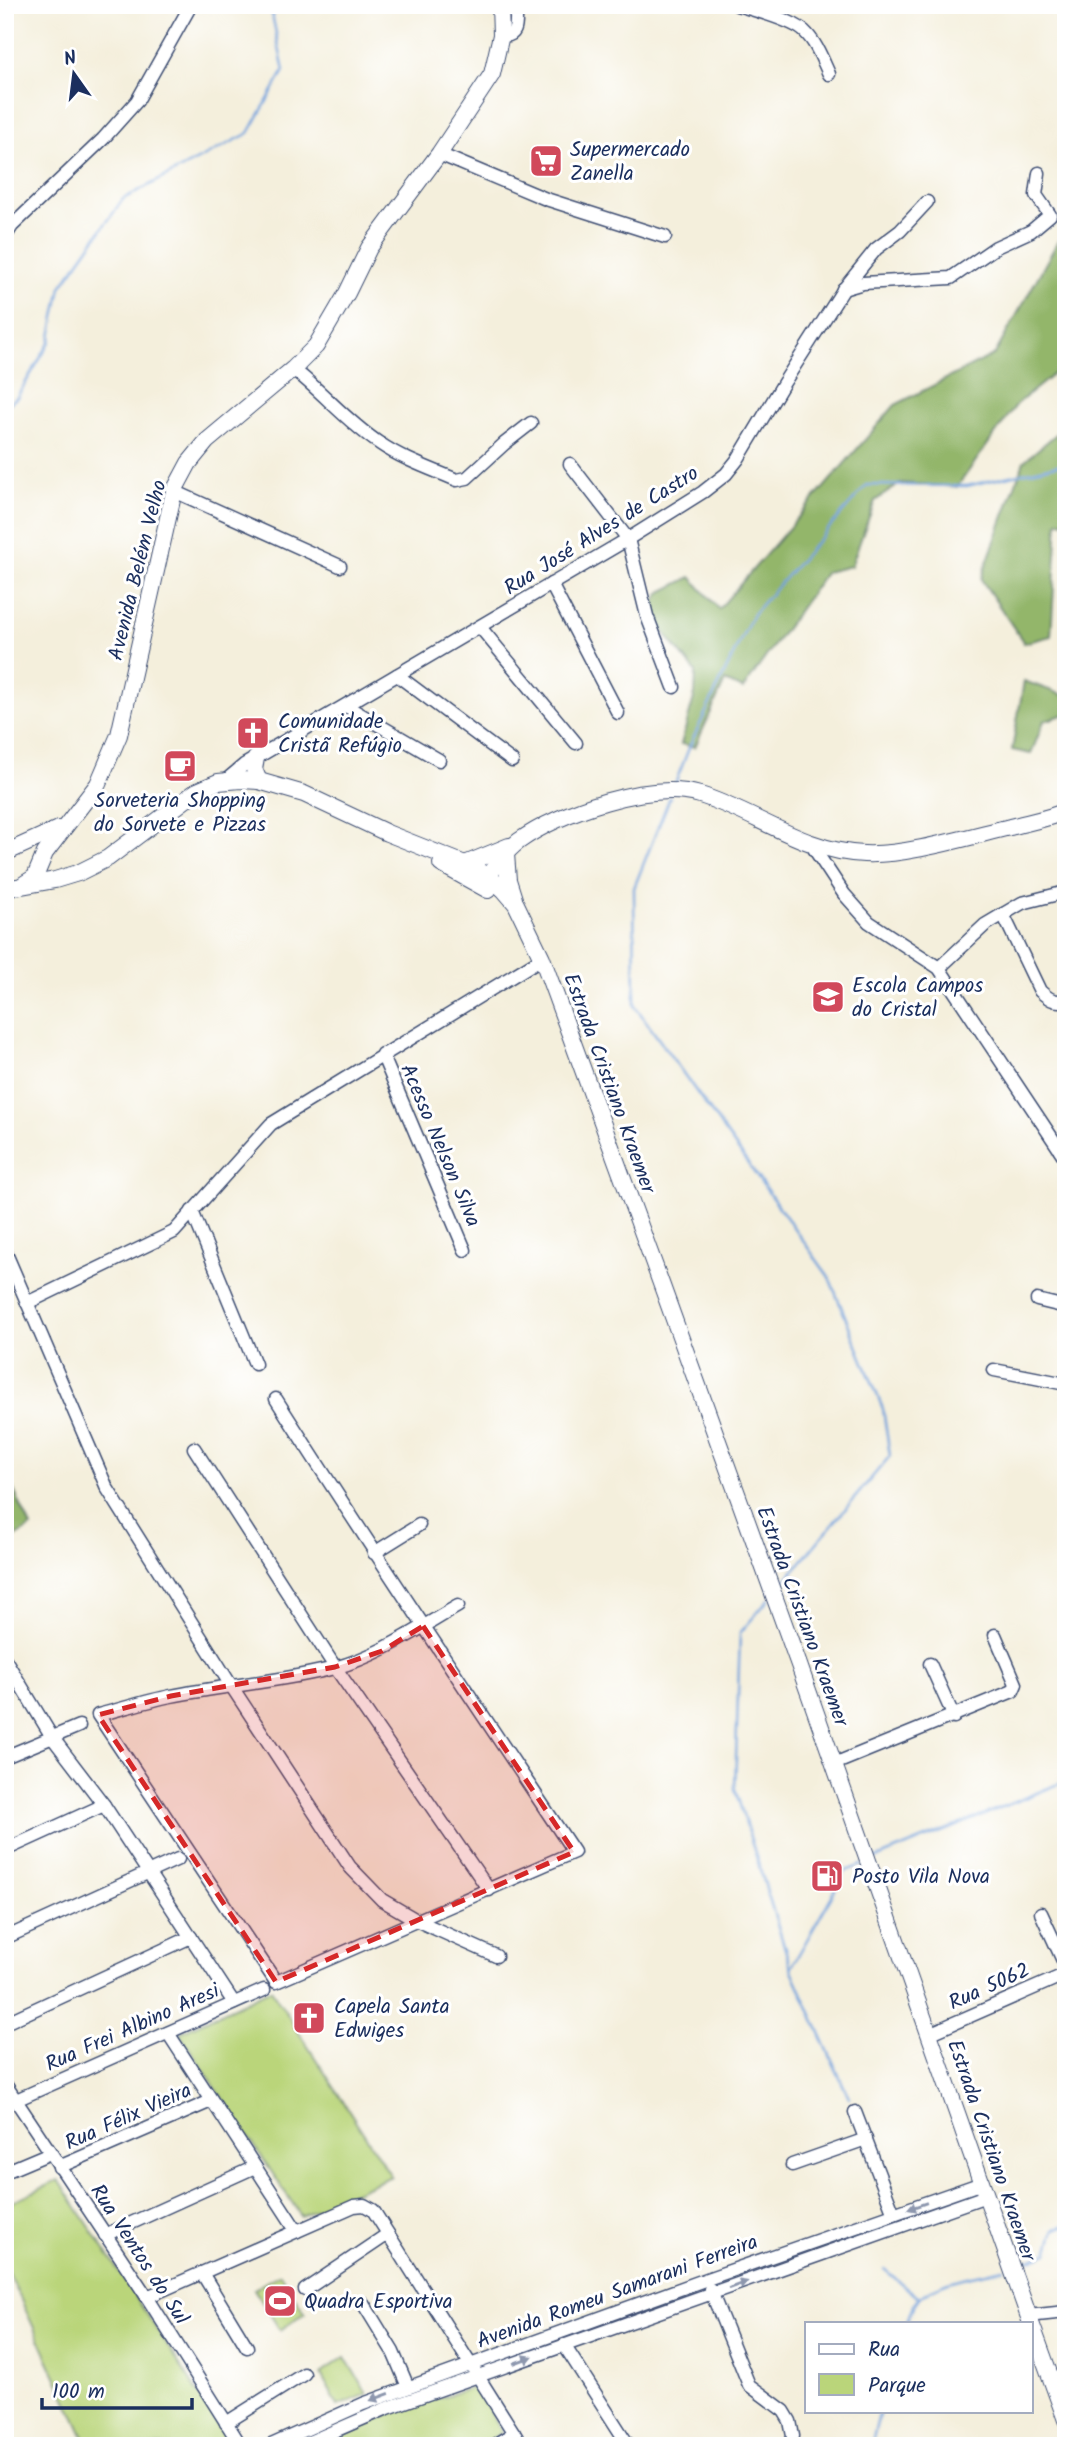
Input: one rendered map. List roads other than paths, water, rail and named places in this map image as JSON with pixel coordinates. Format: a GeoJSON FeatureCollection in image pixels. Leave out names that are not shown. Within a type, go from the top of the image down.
{"type":"FeatureCollection","features":[{"type":"Feature","properties":{"kind":"main road","name":"Avenida Belém Velho"},"geometry":{"type":"LineString","coordinates":[[13,887],[36,877],[45,853],[98,784],[119,735],[174,491],[189,463],[207,441],[293,369],[316,346],[369,248],[439,154],[492,74],[501,35],[500,5]]}},
{"type":"Feature","properties":{"kind":"main road"},"geometry":{"type":"LineString","coordinates":[[256,758],[254,769],[259,781]]}},
{"type":"Feature","properties":{"kind":"main road","name":"Estrada Cristiano Kraemer"},"geometry":{"type":"LineString","coordinates":[[13,887],[63,878],[108,858],[197,791],[233,781],[259,781],[304,794],[387,833],[504,890],[516,904],[542,958],[769,1583],[1030,2321]]}},
{"type":"Feature","properties":{"kind":"main road"},"geometry":{"type":"LineString","coordinates":[[466,864],[512,848],[553,820],[655,791],[699,795],[811,844],[864,854],[896,852],[978,835],[1066,811]]}},
{"type":"Feature","properties":{"kind":"main road","name":"Avenida Belém Velho"},"geometry":{"type":"LineString","coordinates":[[9,852],[53,833],[69,822]]}},
{"type":"Feature","properties":{"kind":"main road","name":"Estrada Cristiano Kraemer"},"geometry":{"type":"LineString","coordinates":[[387,833],[466,864],[525,926]]}},
{"type":"Feature","properties":{"kind":"main road"},"geometry":{"type":"LineString","coordinates":[[485,881],[512,848]]}},
{"type":"Feature","properties":{"kind":"main road"},"geometry":{"type":"LineString","coordinates":[[512,848],[508,880],[516,904]]}},
{"type":"Feature","properties":{"kind":"main road"},"geometry":{"type":"LineString","coordinates":[[9,852],[26,853],[41,862],[52,874],[63,878]]}},
{"type":"Feature","properties":{"kind":"main road","name":"Estrada Cristiano Kraemer"},"geometry":{"type":"LineString","coordinates":[[1032,2326],[1066,2420]]}},
{"type":"Feature","properties":{"kind":"street"},"geometry":{"type":"LineString","coordinates":[[5,237],[12,226],[103,139],[137,101],[191,5]]}},
{"type":"Feature","properties":{"kind":"street"},"geometry":{"type":"LineString","coordinates":[[501,35],[513,33],[517,27],[516,5]]}},
{"type":"Feature","properties":{"kind":"street"},"geometry":{"type":"LineString","coordinates":[[737,5],[763,12],[803,29],[816,47],[828,74]]}},
{"type":"Feature","properties":{"kind":"street"},"geometry":{"type":"LineString","coordinates":[[439,154],[546,199],[665,237]]}},
{"type":"Feature","properties":{"kind":"street"},"geometry":{"type":"LineString","coordinates":[[843,289],[863,283],[951,278],[996,247],[1031,231],[1049,218],[1049,212],[1042,207],[1036,195],[1040,173]]}},
{"type":"Feature","properties":{"kind":"street","name":"Rua José Alves de Castro"},"geometry":{"type":"LineString","coordinates":[[233,781],[256,758],[628,539],[703,492],[726,474],[738,459],[843,289],[876,249],[900,231],[927,202]]}},
{"type":"Feature","properties":{"kind":"street"},"geometry":{"type":"LineString","coordinates":[[293,369],[380,444],[457,480],[467,478],[503,444],[531,423]]}},
{"type":"Feature","properties":{"kind":"street"},"geometry":{"type":"LineString","coordinates":[[570,464],[628,539],[647,616],[674,687]]}},
{"type":"Feature","properties":{"kind":"street"},"geometry":{"type":"LineString","coordinates":[[174,491],[340,566]]}},
{"type":"Feature","properties":{"kind":"street"},"geometry":{"type":"LineString","coordinates":[[551,584],[618,713]]}},
{"type":"Feature","properties":{"kind":"street"},"geometry":{"type":"LineString","coordinates":[[480,627],[576,743]]}},
{"type":"Feature","properties":{"kind":"street"},"geometry":{"type":"LineString","coordinates":[[397,676],[512,761]]}},
{"type":"Feature","properties":{"kind":"street"},"geometry":{"type":"LineString","coordinates":[[346,706],[439,760]]}},
{"type":"Feature","properties":{"kind":"street"},"geometry":{"type":"LineString","coordinates":[[811,844],[844,894],[869,922],[939,968],[1066,1159]]}},
{"type":"Feature","properties":{"kind":"street"},"geometry":{"type":"LineString","coordinates":[[939,968],[985,925],[1003,914],[1022,903],[1066,892]]}},
{"type":"Feature","properties":{"kind":"street"},"geometry":{"type":"LineString","coordinates":[[1003,914],[1040,991],[1051,1000],[1066,1000]]}},
{"type":"Feature","properties":{"kind":"street"},"geometry":{"type":"LineString","coordinates":[[27,1303],[174,1233],[271,1124],[542,958]]}},
{"type":"Feature","properties":{"kind":"street","name":"Acesso Nelson Silva"},"geometry":{"type":"LineString","coordinates":[[382,1054],[464,1250]]}},
{"type":"Feature","properties":{"kind":"street"},"geometry":{"type":"LineString","coordinates":[[192,1212],[255,1364]]}},
{"type":"Feature","properties":{"kind":"street"},"geometry":{"type":"LineString","coordinates":[[5,1251],[107,1488],[232,1687],[350,1867],[382,1900],[418,1921],[496,1956]]}},
{"type":"Feature","properties":{"kind":"street"},"geometry":{"type":"LineString","coordinates":[[1037,1300],[1066,1307]]}},
{"type":"Feature","properties":{"kind":"street"},"geometry":{"type":"LineString","coordinates":[[994,1370],[1066,1384]]}},
{"type":"Feature","properties":{"kind":"street"},"geometry":{"type":"LineString","coordinates":[[276,1399],[374,1553],[423,1626],[575,1852],[276,1982],[98,1716],[171,1696],[335,1667],[382,1651],[423,1626],[458,1606]]}},
{"type":"Feature","properties":{"kind":"street"},"geometry":{"type":"LineString","coordinates":[[194,1448],[335,1667],[489,1889]]}},
{"type":"Feature","properties":{"kind":"street"},"geometry":{"type":"LineString","coordinates":[[374,1553],[419,1525]]}},
{"type":"Feature","properties":{"kind":"street"},"geometry":{"type":"LineString","coordinates":[[834,1764],[954,1717],[1016,1689],[995,1635]]}},
{"type":"Feature","properties":{"kind":"street"},"geometry":{"type":"LineString","coordinates":[[5,1659],[52,1737],[104,1805],[234,2003]]}},
{"type":"Feature","properties":{"kind":"street"},"geometry":{"type":"LineString","coordinates":[[930,1664],[954,1717]]}},
{"type":"Feature","properties":{"kind":"street"},"geometry":{"type":"LineString","coordinates":[[5,1756],[79,1726]]}},
{"type":"Feature","properties":{"kind":"street"},"geometry":{"type":"LineString","coordinates":[[5,1850],[104,1805]]}},
{"type":"Feature","properties":{"kind":"street"},"geometry":{"type":"LineString","coordinates":[[5,1938],[178,1859]]}},
{"type":"Feature","properties":{"kind":"street"},"geometry":{"type":"LineString","coordinates":[[1041,1913],[1066,1968]]}},
{"type":"Feature","properties":{"kind":"street"},"geometry":{"type":"LineString","coordinates":[[5,2023],[191,1937]]}},
{"type":"Feature","properties":{"kind":"street","name":"Rua 5062"},"geometry":{"type":"LineString","coordinates":[[929,2034],[1066,1974]]}},
{"type":"Feature","properties":{"kind":"street","name":"Rua Frei Albino Aresi"},"geometry":{"type":"LineString","coordinates":[[9,2093],[168,2033],[264,1990]]}},
{"type":"Feature","properties":{"kind":"street"},"geometry":{"type":"LineString","coordinates":[[168,2033],[297,2231]]}},
{"type":"Feature","properties":{"kind":"street","name":"Rua Ventos do Sul"},"geometry":{"type":"LineString","coordinates":[[9,2093],[147,2297],[241,2446]]}},
{"type":"Feature","properties":{"kind":"street","name":"Rua Félix Vieira"},"geometry":{"type":"LineString","coordinates":[[60,2167],[211,2101]]}},
{"type":"Feature","properties":{"kind":"street"},"geometry":{"type":"LineString","coordinates":[[855,2112],[894,2214]]}},
{"type":"Feature","properties":{"kind":"street"},"geometry":{"type":"LineString","coordinates":[[792,2165],[866,2139]]}},
{"type":"Feature","properties":{"kind":"street"},"geometry":{"type":"LineString","coordinates":[[5,2172],[50,2152]]}},
{"type":"Feature","properties":{"kind":"street"},"geometry":{"type":"LineString","coordinates":[[105,2235],[255,2167]]}},
{"type":"Feature","properties":{"kind":"street","name":"Avenida Romeu Samarani Ferreira"},"geometry":{"type":"LineString","coordinates":[[269,2446],[363,2403],[707,2279],[894,2214],[984,2190]]}},
{"type":"Feature","properties":{"kind":"street","name":"Avenida Romeu Samarani Ferreira"},"geometry":{"type":"LineString","coordinates":[[300,2446],[385,2409],[712,2294],[984,2190]]}},
{"type":"Feature","properties":{"kind":"street"},"geometry":{"type":"LineString","coordinates":[[147,2297],[354,2206],[364,2205],[373,2210],[522,2446]]}},
{"type":"Feature","properties":{"kind":"street"},"geometry":{"type":"LineString","coordinates":[[305,2290],[388,2234]]}},
{"type":"Feature","properties":{"kind":"street"},"geometry":{"type":"LineString","coordinates":[[202,2273],[247,2347]]}},
{"type":"Feature","properties":{"kind":"street"},"geometry":{"type":"LineString","coordinates":[[707,2279],[749,2385],[784,2411],[790,2421],[793,2435],[790,2446]]}},
{"type":"Feature","properties":{"kind":"street"},"geometry":{"type":"LineString","coordinates":[[363,2303],[393,2352],[408,2387]]}},
{"type":"Feature","properties":{"kind":"street"},"geometry":{"type":"LineString","coordinates":[[1030,2321],[1066,2312]]}},
{"type":"Feature","properties":{"kind":"street"},"geometry":{"type":"LineString","coordinates":[[564,2345],[629,2446]]}},
{"type":"Feature","properties":{"kind":"street"},"geometry":{"type":"LineString","coordinates":[[226,2423],[304,2374]]}},
{"type":"Feature","properties":{"kind":"street"},"geometry":{"type":"LineString","coordinates":[[493,2446],[514,2433]]}},
{"type":"Feature","properties":{"kind":"waterway"},"geometry":{"type":"LineString","coordinates":[[5,407],[17,397],[50,342],[61,287],[123,199],[249,133],[284,71],[270,5]]}},
{"type":"Feature","properties":{"kind":"waterway"},"geometry":{"type":"LineString","coordinates":[[675,784],[691,743],[753,614],[867,485],[967,486],[1066,463]]}},
{"type":"Feature","properties":{"kind":"waterway"},"geometry":{"type":"LineString","coordinates":[[670,797],[634,888],[635,1006],[829,1277],[883,1409],[890,1456],[778,1589]]}},
{"type":"Feature","properties":{"kind":"waterway"},"geometry":{"type":"LineString","coordinates":[[769,1599],[740,1633],[735,1789],[791,1968],[849,2098]]}},
{"type":"Feature","properties":{"kind":"waterway"},"geometry":{"type":"LineString","coordinates":[[875,1859],[1066,1781]]}},
{"type":"Feature","properties":{"kind":"waterway"},"geometry":{"type":"LineString","coordinates":[[792,1966],[846,1871],[862,1865]]}},
{"type":"Feature","properties":{"kind":"waterway"},"geometry":{"type":"LineString","coordinates":[[1016,2265],[1048,2253],[1055,2229],[1066,2225]]}},
{"type":"Feature","properties":{"kind":"waterway"},"geometry":{"type":"LineString","coordinates":[[884,2269],[919,2298]]}},
{"type":"Feature","properties":{"kind":"waterway"},"geometry":{"type":"LineString","coordinates":[[907,2322],[914,2304],[937,2286],[1004,2269]]}},
{"type":"Feature","properties":{"kind":"waterway"},"geometry":{"type":"LineString","coordinates":[[871,2446],[880,2412]]}},
{"type":"Feature","properties":{"kind":"place","name":"Supermercado Zanella"},"geometry":{"type":"Point","coordinates":[546,161]}},
{"type":"Feature","properties":{"kind":"place","name":"Comunidade Cristã Refúgio"},"geometry":{"type":"Point","coordinates":[253,733]}},
{"type":"Feature","properties":{"kind":"place","name":"Sorveteria Shopping do Sorvete e Pizzas"},"geometry":{"type":"Point","coordinates":[180,766]}},
{"type":"Feature","properties":{"kind":"place","name":"Escola Campos do Cristal"},"geometry":{"type":"Point","coordinates":[828,997]}},
{"type":"Feature","properties":{"kind":"place","name":"Posto Vila Nova"},"geometry":{"type":"Point","coordinates":[827,1876]}},
{"type":"Feature","properties":{"kind":"place","name":"Capela Santa Edwiges"},"geometry":{"type":"Point","coordinates":[309,2018]}},
{"type":"Feature","properties":{"kind":"place","name":"Quadra Esportiva"},"geometry":{"type":"Point","coordinates":[280,2301]}}]}
